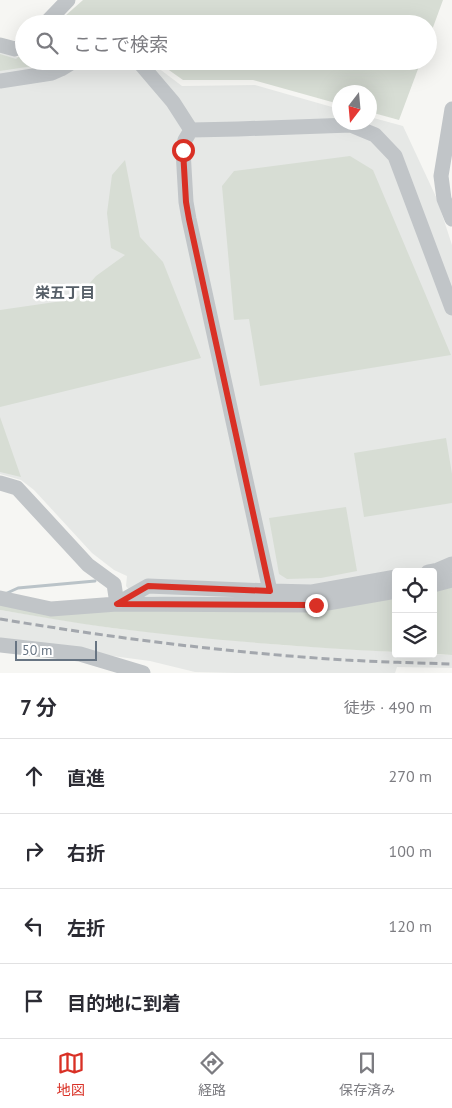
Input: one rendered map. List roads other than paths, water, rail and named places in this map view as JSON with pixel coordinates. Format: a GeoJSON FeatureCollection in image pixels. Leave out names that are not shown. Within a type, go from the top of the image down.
{"type":"FeatureCollection","features":[{"type":"Feature","properties":{"kind":"street"},"geometry":{"type":"LineString","coordinates":[[52,15],[64,1]]}},
{"type":"Feature","properties":{"kind":"street"},"geometry":{"type":"LineString","coordinates":[[0,44],[15,49]]}},
{"type":"Feature","properties":{"kind":"street"},"geometry":{"type":"LineString","coordinates":[[0,81],[52,73],[59,70]]}},
{"type":"Feature","properties":{"kind":"street"},"geometry":{"type":"LineString","coordinates":[[146,70],[173,102],[191,130]]}},
{"type":"Feature","properties":{"kind":"street"},"geometry":{"type":"LineString","coordinates":[[452,109],[444,199],[452,219]]}},
{"type":"Feature","properties":{"kind":"street"},"geometry":{"type":"LineString","coordinates":[[191,130],[351,125],[375,135],[395,156],[452,308]]}},
{"type":"Feature","properties":{"kind":"street"},"geometry":{"type":"LineString","coordinates":[[191,130],[185,140],[183,150],[186,202],[270,591]]}},
{"type":"Feature","properties":{"kind":"street"},"geometry":{"type":"LineString","coordinates":[[0,483],[18,488],[88,565],[114,584],[117,604]]}},
{"type":"Feature","properties":{"kind":"street"},"geometry":{"type":"LineString","coordinates":[[437,570],[452,564]]}},
{"type":"Feature","properties":{"kind":"street"},"geometry":{"type":"LineString","coordinates":[[117,604],[148,586],[312,592],[392,578]]}},
{"type":"Feature","properties":{"kind":"street"},"geometry":{"type":"LineString","coordinates":[[437,584],[452,580]]}},
{"type":"Feature","properties":{"kind":"street"},"geometry":{"type":"LineString","coordinates":[[0,598],[51,609],[117,604],[316,605],[392,592]]}},
{"type":"Feature","properties":{"kind":"street"},"geometry":{"type":"LineString","coordinates":[[0,645],[80,654],[124,670],[143,673]]}},
{"type":"Feature","properties":{"kind":"waterway"},"geometry":{"type":"LineString","coordinates":[[5,594],[18,588],[95,581]]}},
{"type":"Feature","properties":{"kind":"railway"},"geometry":{"type":"LineString","coordinates":[[0,619],[216,649],[346,660],[452,664]]}},
{"type":"Feature","properties":{"kind":"district","name":"栄五丁目"},"geometry":{"type":"Point","coordinates":[65,293]}}]}
